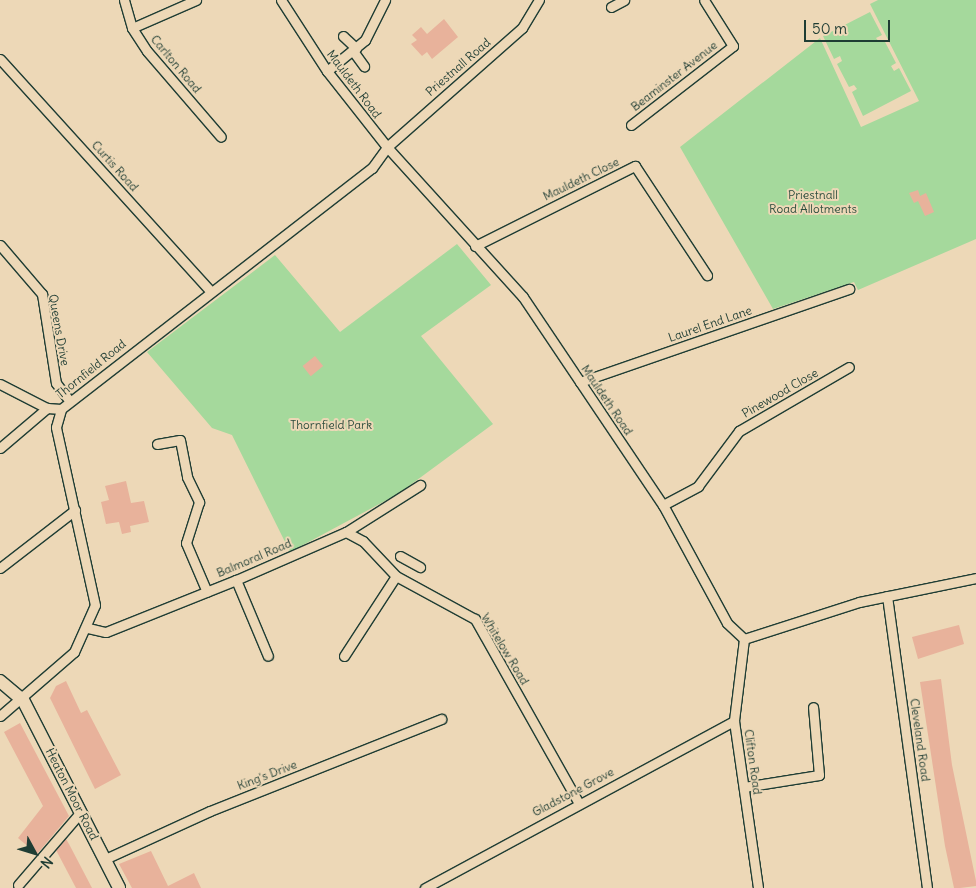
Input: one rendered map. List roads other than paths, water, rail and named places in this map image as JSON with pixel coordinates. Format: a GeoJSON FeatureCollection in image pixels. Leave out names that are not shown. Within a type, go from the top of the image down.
{"type":"FeatureCollection","features":[{"type":"Feature","properties":{"kind":"main road"},"geometry":{"type":"LineString","coordinates":[[0,681],[23,700]]}},
{"type":"Feature","properties":{"kind":"main road","name":"Heaton Moor Road"},"geometry":{"type":"LineString","coordinates":[[23,700],[119,888]]}},
{"type":"Feature","properties":{"kind":"street","name":"Carlton Road"},"geometry":{"type":"LineString","coordinates":[[124,0],[132,28],[221,137]]}},
{"type":"Feature","properties":{"kind":"street"},"geometry":{"type":"LineString","coordinates":[[132,28],[196,0]]}},
{"type":"Feature","properties":{"kind":"street","name":"Mauldeth Road"},"geometry":{"type":"LineString","coordinates":[[281,0],[327,71],[386,147],[523,297],[663,505],[727,623],[744,639]]}},
{"type":"Feature","properties":{"kind":"street"},"geometry":{"type":"LineString","coordinates":[[327,71],[354,50],[385,0]]}},
{"type":"Feature","properties":{"kind":"street","name":"Priestnall Road"},"geometry":{"type":"LineString","coordinates":[[386,147],[522,28],[539,0]]}},
{"type":"Feature","properties":{"kind":"street"},"geometry":{"type":"LineString","coordinates":[[611,7],[624,0]]}},
{"type":"Feature","properties":{"kind":"street","name":"Beaminster Avenue"},"geometry":{"type":"LineString","coordinates":[[631,126],[733,46],[704,0]]}},
{"type":"Feature","properties":{"kind":"street"},"geometry":{"type":"LineString","coordinates":[[343,36],[364,66]]}},
{"type":"Feature","properties":{"kind":"street","name":"Curtis Road"},"geometry":{"type":"LineString","coordinates":[[0,59],[210,291]]}},
{"type":"Feature","properties":{"kind":"street","name":"Thornfield Road"},"geometry":{"type":"LineString","coordinates":[[0,716],[23,700],[74,652],[88,628],[95,605],[56,427],[61,409],[69,400],[372,168],[386,147]]}},
{"type":"Feature","properties":{"kind":"street","name":"Mauldeth Close"},"geometry":{"type":"LineString","coordinates":[[475,246],[636,166],[707,275]]}},
{"type":"Feature","properties":{"kind":"street","name":"Queens Drive"},"geometry":{"type":"LineString","coordinates":[[0,245],[42,294],[56,383],[69,400]]}},
{"type":"Feature","properties":{"kind":"street","name":"Laurel End Lane"},"geometry":{"type":"LineString","coordinates":[[580,382],[848,289]]}},
{"type":"Feature","properties":{"kind":"street","name":"Pinewood Close"},"geometry":{"type":"LineString","coordinates":[[663,505],[698,486],[739,431],[849,367]]}},
{"type":"Feature","properties":{"kind":"street"},"geometry":{"type":"LineString","coordinates":[[0,384],[47,408],[61,409]]}},
{"type":"Feature","properties":{"kind":"street"},"geometry":{"type":"LineString","coordinates":[[0,448],[47,408]]}},
{"type":"Feature","properties":{"kind":"street"},"geometry":{"type":"LineString","coordinates":[[157,444],[180,440],[187,477],[199,502],[186,543],[207,592]]}},
{"type":"Feature","properties":{"kind":"street","name":"Balmoral Road"},"geometry":{"type":"LineString","coordinates":[[88,628],[106,632],[236,580],[346,532],[420,485]]}},
{"type":"Feature","properties":{"kind":"street"},"geometry":{"type":"LineString","coordinates":[[0,568],[75,510]]}},
{"type":"Feature","properties":{"kind":"street","name":"Whitelow Road"},"geometry":{"type":"LineString","coordinates":[[346,532],[363,541],[398,577],[475,619],[578,802]]}},
{"type":"Feature","properties":{"kind":"street"},"geometry":{"type":"LineString","coordinates":[[400,556],[411,564],[420,567]]}},
{"type":"Feature","properties":{"kind":"street"},"geometry":{"type":"LineString","coordinates":[[344,656],[398,577],[411,564]]}},
{"type":"Feature","properties":{"kind":"street"},"geometry":{"type":"LineString","coordinates":[[744,639],[887,596],[976,578]]}},
{"type":"Feature","properties":{"kind":"street"},"geometry":{"type":"LineString","coordinates":[[236,580],[268,656]]}},
{"type":"Feature","properties":{"kind":"street","name":"Cleveland Road"},"geometry":{"type":"LineString","coordinates":[[887,596],[928,888]]}},
{"type":"Feature","properties":{"kind":"street","name":"Clifton Road"},"geometry":{"type":"LineString","coordinates":[[744,639],[734,721],[758,888]]}},
{"type":"Feature","properties":{"kind":"street"},"geometry":{"type":"LineString","coordinates":[[744,787],[819,775],[813,707]]}},
{"type":"Feature","properties":{"kind":"street","name":"King's Drive"},"geometry":{"type":"LineString","coordinates":[[105,859],[210,811],[441,719]]}},
{"type":"Feature","properties":{"kind":"street","name":"Gladstone Grove"},"geometry":{"type":"LineString","coordinates":[[424,888],[578,802],[734,721]]}},
{"type":"Feature","properties":{"kind":"street"},"geometry":{"type":"LineString","coordinates":[[18,885],[80,813]]}},
{"type":"Feature","properties":{"kind":"park label","name":"Priestnall Road Allotments"},"geometry":{"type":"Point","coordinates":[813,202]}},
{"type":"Feature","properties":{"kind":"park label","name":"Thornfield Park"},"geometry":{"type":"Point","coordinates":[331,425]}}]}
